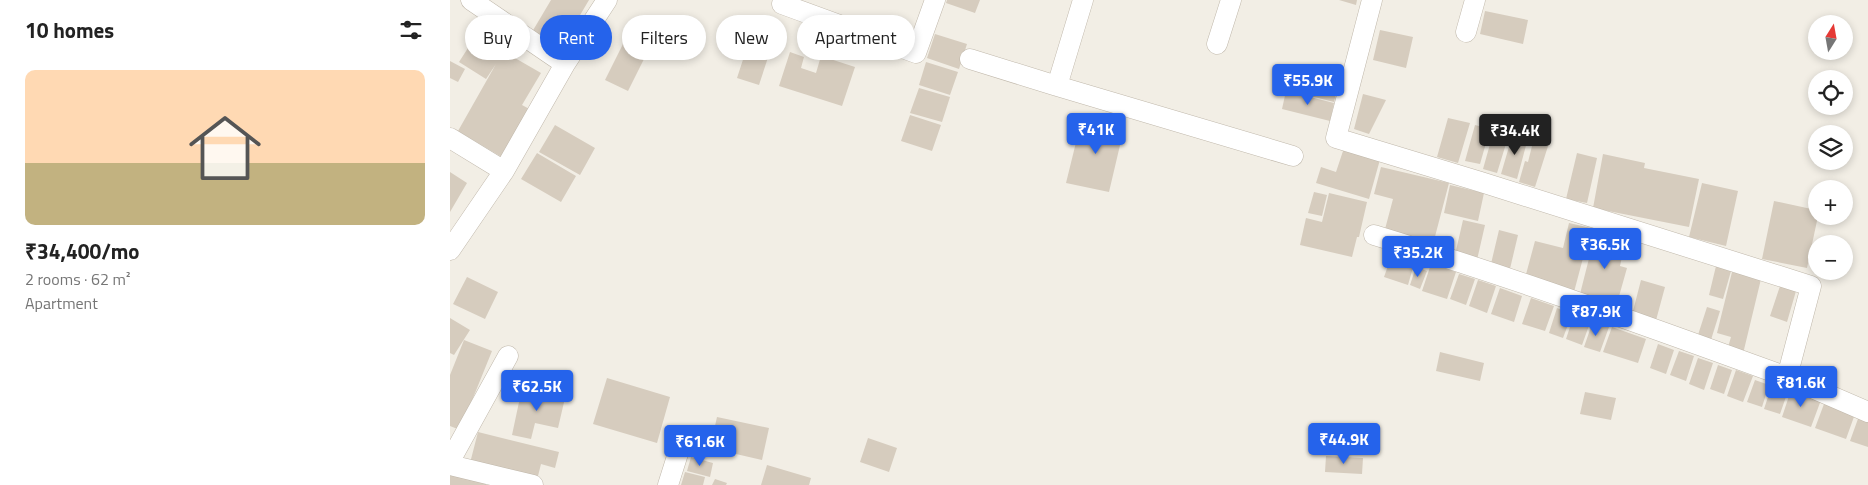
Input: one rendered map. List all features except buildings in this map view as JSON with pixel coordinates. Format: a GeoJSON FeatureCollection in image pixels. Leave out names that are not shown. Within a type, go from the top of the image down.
{"type":"FeatureCollection","features":[{"type":"Feature","properties":{"kind":"street"},"geometry":{"type":"LineString","coordinates":[[471,0],[565,64]]}},
{"type":"Feature","properties":{"kind":"street"},"geometry":{"type":"LineString","coordinates":[[450,250],[504,171],[565,64],[607,0]]}},
{"type":"Feature","properties":{"kind":"street"},"geometry":{"type":"LineString","coordinates":[[783,0],[782,4],[916,53],[935,0]]}},
{"type":"Feature","properties":{"kind":"street"},"geometry":{"type":"LineString","coordinates":[[1057,86],[1083,0]]}},
{"type":"Feature","properties":{"kind":"street"},"geometry":{"type":"LineString","coordinates":[[1217,44],[1231,0]]}},
{"type":"Feature","properties":{"kind":"street"},"geometry":{"type":"LineString","coordinates":[[1372,0],[1336,138],[1811,286],[1787,377]]}},
{"type":"Feature","properties":{"kind":"street"},"geometry":{"type":"LineString","coordinates":[[1466,32],[1475,0]]}},
{"type":"Feature","properties":{"kind":"street"},"geometry":{"type":"LineString","coordinates":[[970,59],[1293,156]]}},
{"type":"Feature","properties":{"kind":"street"},"geometry":{"type":"LineString","coordinates":[[450,138],[504,171]]}},
{"type":"Feature","properties":{"kind":"street"},"geometry":{"type":"LineString","coordinates":[[1374,235],[1463,262],[1592,306],[1787,377],[1868,412]]}},
{"type":"Feature","properties":{"kind":"street"},"geometry":{"type":"LineString","coordinates":[[450,461],[508,356]]}},
{"type":"Feature","properties":{"kind":"street"},"geometry":{"type":"LineString","coordinates":[[668,485],[681,444]]}},
{"type":"Feature","properties":{"kind":"street"},"geometry":{"type":"LineString","coordinates":[[450,466],[533,485]]}}]}
